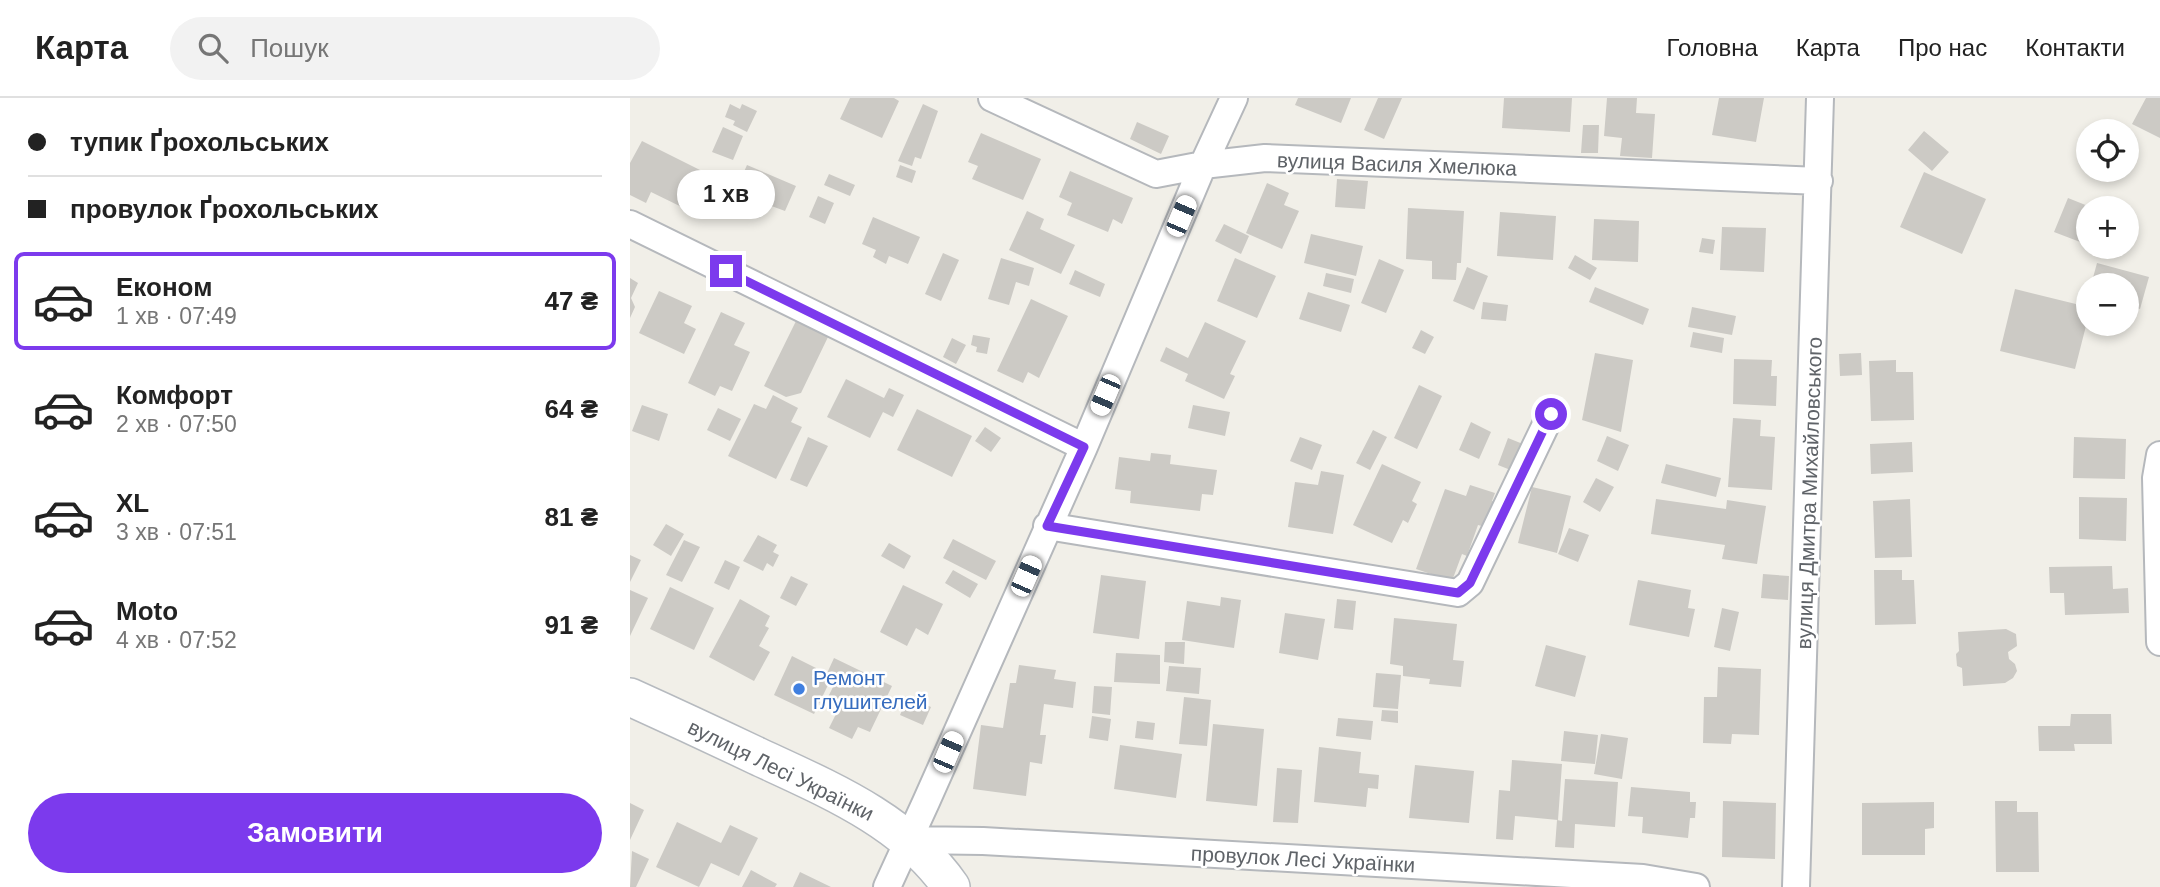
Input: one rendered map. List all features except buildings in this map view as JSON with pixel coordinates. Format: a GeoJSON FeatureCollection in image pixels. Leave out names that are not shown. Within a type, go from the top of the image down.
{"type":"FeatureCollection","features":[{"type":"Feature","properties":{"kind":"main road","name":"вулиця Лесі Українки"},"geometry":{"type":"LineString","coordinates":[[630,697],[806,779],[879,819],[909,840],[932,862],[951,887]]}},
{"type":"Feature","properties":{"kind":"street","name":"вулиця Василя Хмелюка"},"geometry":{"type":"LineString","coordinates":[[992,98],[1156,174],[1265,158],[1819,181]]}},
{"type":"Feature","properties":{"kind":"street"},"geometry":{"type":"LineString","coordinates":[[887,887],[1084,447],[1234,98]]}},
{"type":"Feature","properties":{"kind":"street","name":"вулиця Дмитра Михайловського"},"geometry":{"type":"LineString","coordinates":[[1796,887],[1820,98]]}},
{"type":"Feature","properties":{"kind":"street"},"geometry":{"type":"LineString","coordinates":[[630,224],[1084,447]]}},
{"type":"Feature","properties":{"kind":"street"},"geometry":{"type":"LineString","coordinates":[[1047,526],[1458,593],[1470,583],[1551,414]]}},
{"type":"Feature","properties":{"kind":"street"},"geometry":{"type":"LineString","coordinates":[[2160,455],[2156,478],[2160,642]]}},
{"type":"Feature","properties":{"kind":"street","name":"провулок Лесі Українки"},"geometry":{"type":"LineString","coordinates":[[909,840],[983,841],[1630,877],[1696,887]]}},
{"type":"Feature","properties":{"kind":"place","name":"Ремонт глушителей"},"geometry":{"type":"Point","coordinates":[799,689]}},
{"type":"Feature","properties":{"kind":"route"},"geometry":{"type":"LineString","coordinates":[[726,271],[1084,447],[1047,526],[1458,593],[1470,583],[1551,414]]}}]}
